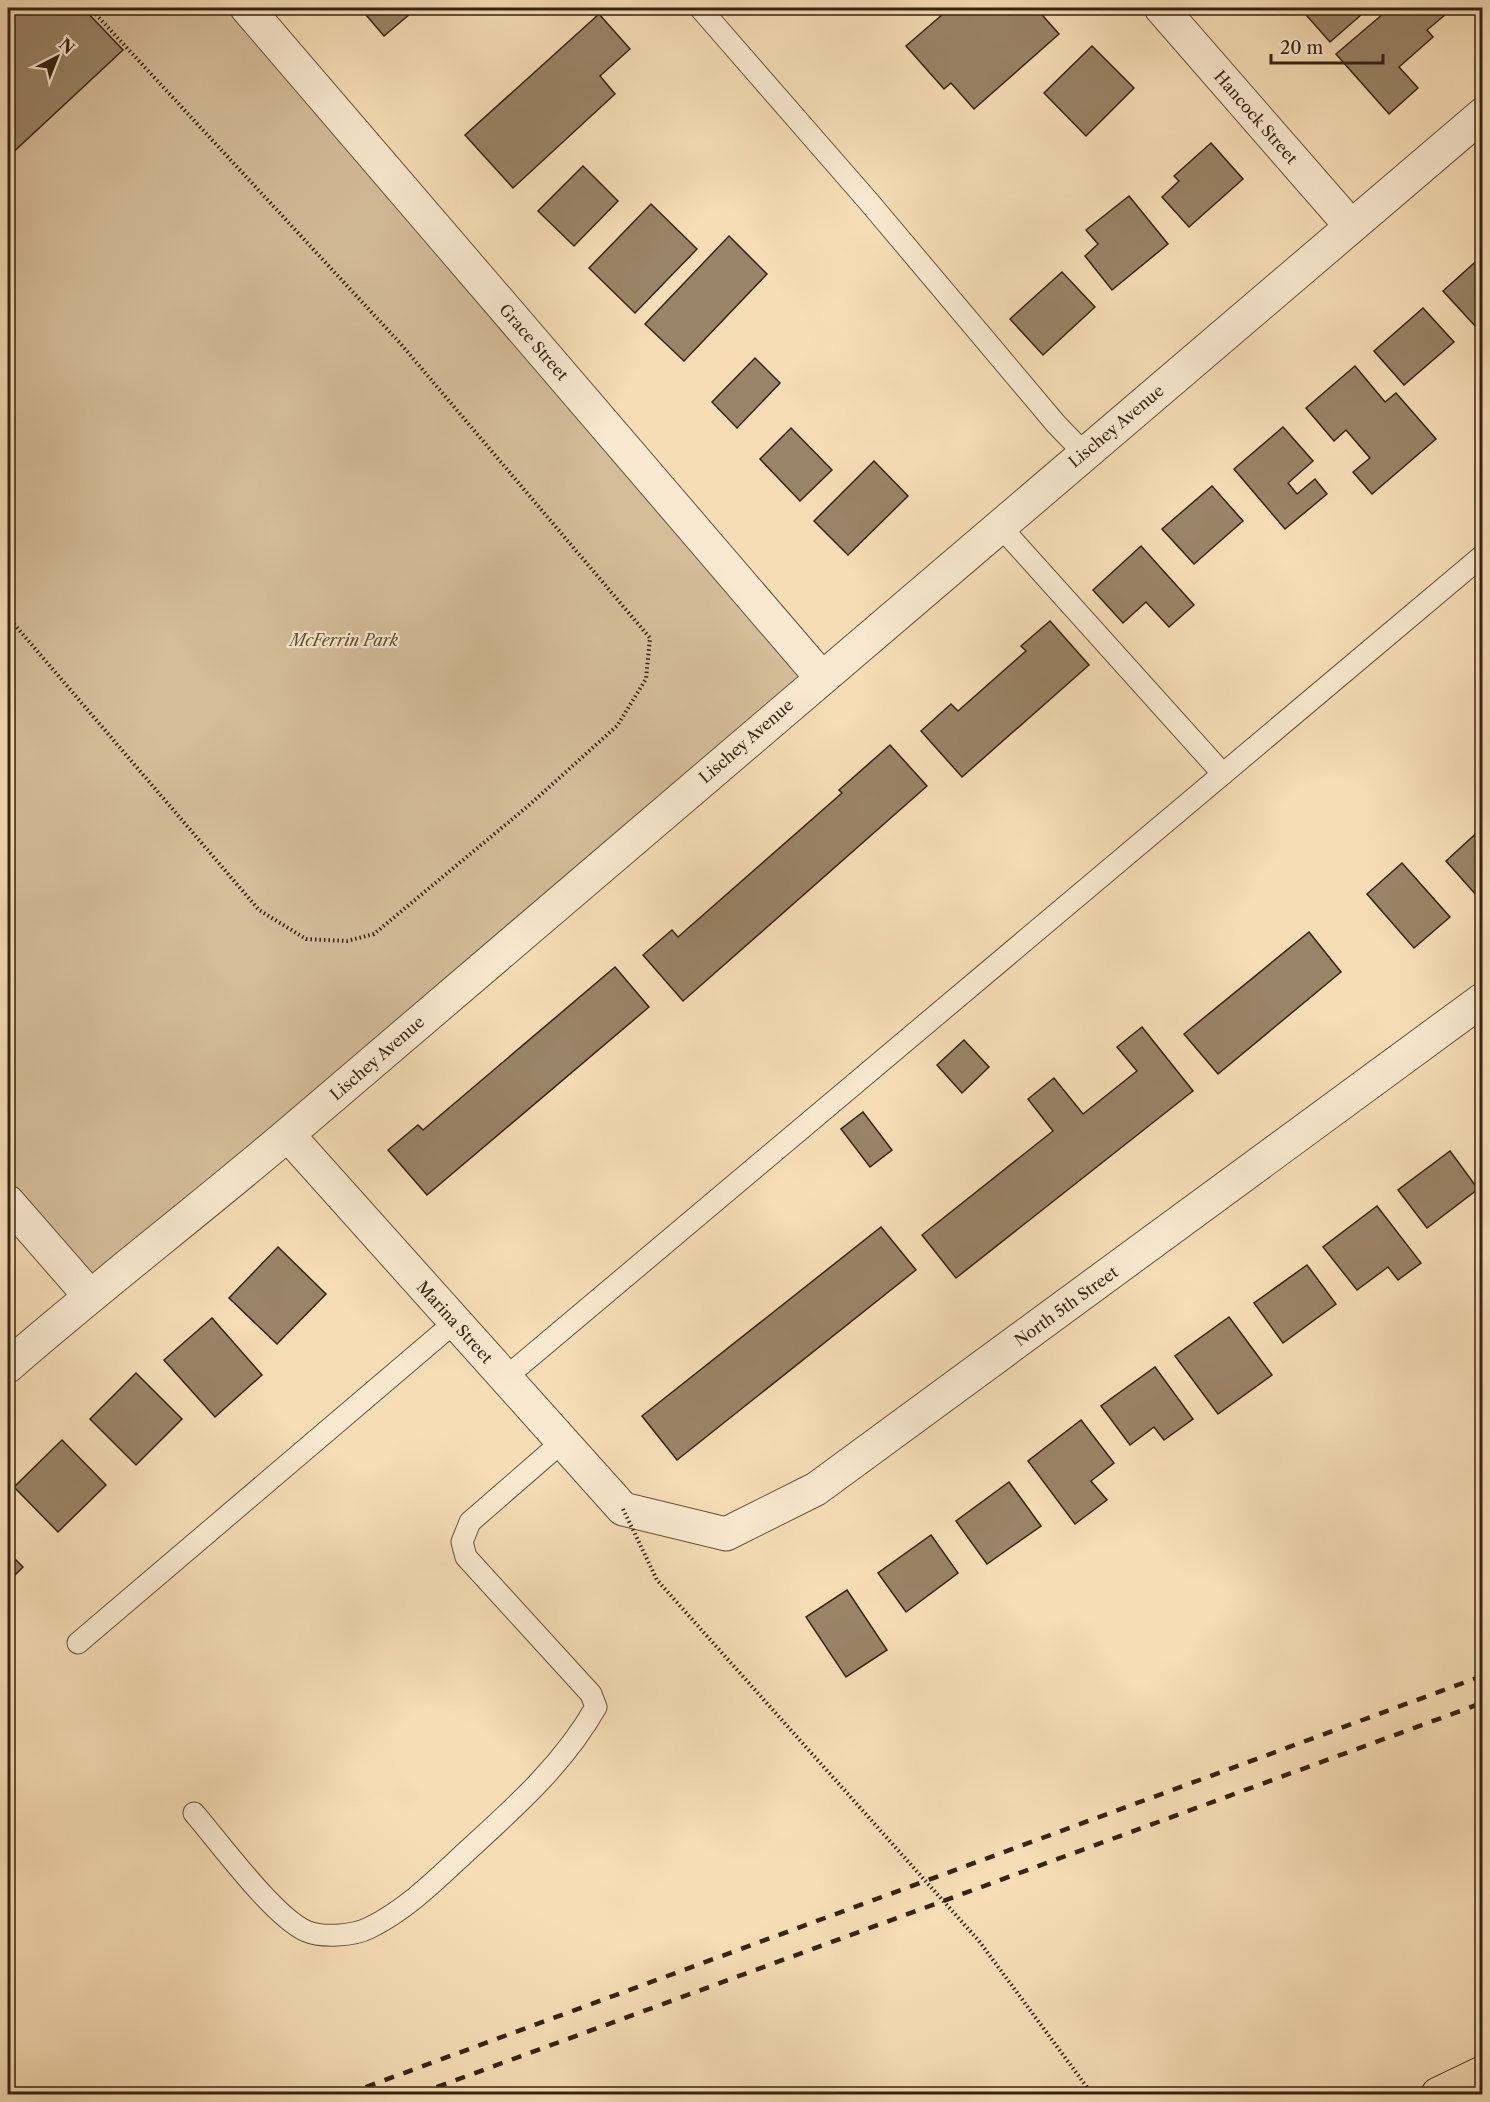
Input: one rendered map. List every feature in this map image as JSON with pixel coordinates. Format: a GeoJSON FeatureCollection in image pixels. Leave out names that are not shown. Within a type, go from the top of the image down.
{"type":"FeatureCollection","features":[{"type":"Feature","properties":{"kind":"highway"},"geometry":{"type":"LineString","coordinates":[[1438,2094],[1482,2073]]}},
{"type":"Feature","properties":{"kind":"street","name":"Grace Street"},"geometry":{"type":"LineString","coordinates":[[247,8],[820,677]]}},
{"type":"Feature","properties":{"kind":"street","name":"Hancock Street"},"geometry":{"type":"LineString","coordinates":[[1161,8],[1351,226]]}},
{"type":"Feature","properties":{"kind":"street","name":"Lischey Avenue"},"geometry":{"type":"LineString","coordinates":[[8,1366],[89,1295],[288,1135],[820,677],[1482,115]]}},
{"type":"Feature","properties":{"kind":"street","name":"North 5th Street"},"geometry":{"type":"LineString","coordinates":[[623,1509],[726,1534],[816,1489],[1482,1000]]}},
{"type":"Feature","properties":{"kind":"street","name":"Marina Street"},"geometry":{"type":"LineString","coordinates":[[288,1135],[623,1509]]}},
{"type":"Feature","properties":{"kind":"street"},"geometry":{"type":"LineString","coordinates":[[8,1202],[89,1295]]}},
{"type":"Feature","properties":{"kind":"lane"},"geometry":{"type":"LineString","coordinates":[[700,8],[869,202],[1056,424],[1084,453]]}},
{"type":"Feature","properties":{"kind":"lane"},"geometry":{"type":"LineString","coordinates":[[999,525],[1223,774]]}},
{"type":"Feature","properties":{"kind":"lane"},"geometry":{"type":"LineString","coordinates":[[505,1378],[1482,556]]}},
{"type":"Feature","properties":{"kind":"lane"},"geometry":{"type":"LineString","coordinates":[[78,1642],[455,1322]]}},
{"type":"Feature","properties":{"kind":"lane"},"geometry":{"type":"LineString","coordinates":[[194,1813],[285,1918],[308,1932],[331,1936],[367,1930],[420,1895],[531,1793],[580,1736],[596,1707],[591,1694],[466,1557],[462,1542],[470,1522],[562,1442]]}},
{"type":"Feature","properties":{"kind":"path"},"geometry":{"type":"LineString","coordinates":[[8,617],[259,910],[306,939],[347,941],[374,934],[528,806],[617,726],[646,679],[650,638],[400,343],[90,8]]}},
{"type":"Feature","properties":{"kind":"path"},"geometry":{"type":"LineString","coordinates":[[623,1509],[657,1580],[882,1829],[979,1941],[1092,2094]]}},
{"type":"Feature","properties":{"kind":"green space","name":"McFerrin Park"},"geometry":{"type":"Polygon","coordinates":[[[8,8],[240,8],[821,677],[89,1295],[8,1202],[8,8]]]}},
{"type":"Feature","properties":{"kind":"building"},"geometry":{"type":"Polygon","coordinates":[[[8,8],[83,8],[123,50],[8,157],[8,8]]]}},
{"type":"Feature","properties":{"kind":"building"},"geometry":{"type":"Polygon","coordinates":[[[360,8],[417,8],[384,36],[360,8]]]}},
{"type":"Feature","properties":{"kind":"building"},"geometry":{"type":"Polygon","coordinates":[[[950,8],[1036,8],[1059,34],[974,109],[951,83],[944,89],[906,46],[950,8]]]}},
{"type":"Feature","properties":{"kind":"building"},"geometry":{"type":"Polygon","coordinates":[[[1300,8],[1369,8],[1330,42],[1300,8]]]}},
{"type":"Feature","properties":{"kind":"building"},"geometry":{"type":"Polygon","coordinates":[[[1390,8],[1440,8],[1446,14],[1427,30],[1433,37],[1399,67],[1418,88],[1389,114],[1336,54],[1390,8]]]}},
{"type":"Feature","properties":{"kind":"building"},"geometry":{"type":"Polygon","coordinates":[[[599,14],[630,49],[600,76],[615,94],[513,188],[465,135],[599,14]]]}},
{"type":"Feature","properties":{"kind":"building"},"geometry":{"type":"Polygon","coordinates":[[[1092,46],[1134,88],[1086,136],[1044,93],[1092,46]]]}},
{"type":"Feature","properties":{"kind":"building"},"geometry":{"type":"Polygon","coordinates":[[[1211,143],[1243,179],[1189,227],[1162,197],[1179,181],[1174,176],[1211,143]]]}},
{"type":"Feature","properties":{"kind":"building"},"geometry":{"type":"Polygon","coordinates":[[[583,166],[618,201],[574,246],[538,211],[583,166]]]}},
{"type":"Feature","properties":{"kind":"building"},"geometry":{"type":"Polygon","coordinates":[[[1129,196],[1168,244],[1112,290],[1085,256],[1098,244],[1086,230],[1129,196]]]}},
{"type":"Feature","properties":{"kind":"building"},"geometry":{"type":"Polygon","coordinates":[[[651,204],[697,249],[635,313],[589,268],[651,204]]]}},
{"type":"Feature","properties":{"kind":"building"},"geometry":{"type":"Polygon","coordinates":[[[729,236],[767,274],[684,361],[645,324],[729,236]]]}},
{"type":"Feature","properties":{"kind":"building"},"geometry":{"type":"Polygon","coordinates":[[[1482,256],[1482,322],[1476,327],[1443,291],[1482,256]]]}},
{"type":"Feature","properties":{"kind":"building"},"geometry":{"type":"Polygon","coordinates":[[[1062,272],[1095,307],[1043,355],[1010,319],[1062,272]]]}},
{"type":"Feature","properties":{"kind":"building"},"geometry":{"type":"Polygon","coordinates":[[[1423,308],[1454,342],[1404,385],[1374,351],[1423,308]]]}},
{"type":"Feature","properties":{"kind":"building"},"geometry":{"type":"Polygon","coordinates":[[[755,358],[780,383],[737,428],[712,402],[755,358]]]}},
{"type":"Feature","properties":{"kind":"building"},"geometry":{"type":"Polygon","coordinates":[[[1355,366],[1385,402],[1396,393],[1436,439],[1372,494],[1353,472],[1370,458],[1346,430],[1334,441],[1306,408],[1355,366]]]}},
{"type":"Feature","properties":{"kind":"building"},"geometry":{"type":"Polygon","coordinates":[[[1283,427],[1313,461],[1288,483],[1297,494],[1315,479],[1327,494],[1285,529],[1234,469],[1283,427]]]}},
{"type":"Feature","properties":{"kind":"building"},"geometry":{"type":"Polygon","coordinates":[[[791,428],[832,470],[800,501],[760,459],[791,428]]]}},
{"type":"Feature","properties":{"kind":"building"},"geometry":{"type":"Polygon","coordinates":[[[874,461],[908,496],[848,555],[814,521],[874,461]]]}},
{"type":"Feature","properties":{"kind":"building"},"geometry":{"type":"Polygon","coordinates":[[[1212,486],[1243,521],[1194,564],[1162,529],[1212,486]]]}},
{"type":"Feature","properties":{"kind":"building"},"geometry":{"type":"Polygon","coordinates":[[[1141,546],[1194,605],[1169,627],[1146,602],[1123,623],[1093,590],[1141,546]]]}},
{"type":"Feature","properties":{"kind":"building"},"geometry":{"type":"Polygon","coordinates":[[[1050,621],[1089,665],[962,777],[921,731],[951,704],[958,711],[1026,651],[1021,646],[1050,621]]]}},
{"type":"Feature","properties":{"kind":"building"},"geometry":{"type":"Polygon","coordinates":[[[890,745],[927,786],[683,1001],[643,955],[672,930],[678,937],[842,793],[839,790],[890,745]]]}},
{"type":"Feature","properties":{"kind":"building"},"geometry":{"type":"Polygon","coordinates":[[[1482,828],[1482,891],[1477,896],[1446,861],[1482,828]]]}},
{"type":"Feature","properties":{"kind":"building"},"geometry":{"type":"Polygon","coordinates":[[[1402,863],[1450,917],[1414,948],[1367,894],[1402,863]]]}},
{"type":"Feature","properties":{"kind":"building"},"geometry":{"type":"Polygon","coordinates":[[[1309,932],[1341,972],[1218,1074],[1184,1034],[1309,932]]]}},
{"type":"Feature","properties":{"kind":"building"},"geometry":{"type":"Polygon","coordinates":[[[615,967],[649,1007],[427,1195],[388,1150],[418,1125],[423,1130],[615,967]]]}},
{"type":"Feature","properties":{"kind":"building"},"geometry":{"type":"Polygon","coordinates":[[[1142,1027],[1193,1091],[956,1278],[922,1235],[1053,1131],[1028,1099],[1054,1078],[1083,1114],[1137,1071],[1117,1047],[1142,1027]]]}},
{"type":"Feature","properties":{"kind":"building"},"geometry":{"type":"Polygon","coordinates":[[[964,1040],[989,1067],[962,1093],[937,1065],[964,1040]]]}},
{"type":"Feature","properties":{"kind":"building"},"geometry":{"type":"Polygon","coordinates":[[[863,1112],[892,1150],[870,1167],[841,1129],[863,1112]]]}},
{"type":"Feature","properties":{"kind":"building"},"geometry":{"type":"Polygon","coordinates":[[[1450,1151],[1478,1189],[1427,1228],[1398,1190],[1450,1151]]]}},
{"type":"Feature","properties":{"kind":"building"},"geometry":{"type":"Polygon","coordinates":[[[1377,1206],[1421,1263],[1398,1280],[1388,1267],[1357,1290],[1323,1247],[1377,1206]]]}},
{"type":"Feature","properties":{"kind":"building"},"geometry":{"type":"Polygon","coordinates":[[[881,1227],[916,1270],[677,1460],[642,1416],[881,1227]]]}},
{"type":"Feature","properties":{"kind":"building"},"geometry":{"type":"Polygon","coordinates":[[[278,1247],[326,1294],[277,1344],[229,1298],[278,1247]]]}},
{"type":"Feature","properties":{"kind":"building"},"geometry":{"type":"Polygon","coordinates":[[[1307,1265],[1336,1304],[1283,1343],[1254,1303],[1307,1265]]]}},
{"type":"Feature","properties":{"kind":"building"},"geometry":{"type":"Polygon","coordinates":[[[1229,1317],[1272,1375],[1218,1414],[1175,1356],[1229,1317]]]}},
{"type":"Feature","properties":{"kind":"building"},"geometry":{"type":"Polygon","coordinates":[[[212,1318],[262,1375],[215,1417],[164,1360],[212,1318]]]}},
{"type":"Feature","properties":{"kind":"building"},"geometry":{"type":"Polygon","coordinates":[[[1155,1367],[1193,1419],[1164,1440],[1154,1427],[1130,1445],[1101,1406],[1155,1367]]]}},
{"type":"Feature","properties":{"kind":"building"},"geometry":{"type":"Polygon","coordinates":[[[136,1373],[182,1419],[136,1465],[90,1419],[136,1373]]]}},
{"type":"Feature","properties":{"kind":"building"},"geometry":{"type":"Polygon","coordinates":[[[1081,1420],[1114,1463],[1091,1481],[1107,1500],[1075,1524],[1028,1461],[1081,1420]]]}},
{"type":"Feature","properties":{"kind":"building"},"geometry":{"type":"Polygon","coordinates":[[[62,1440],[106,1485],[58,1532],[14,1487],[62,1440]]]}},
{"type":"Feature","properties":{"kind":"building"},"geometry":{"type":"Polygon","coordinates":[[[1009,1482],[1041,1526],[987,1564],[956,1521],[1009,1482]]]}},
{"type":"Feature","properties":{"kind":"building"},"geometry":{"type":"Polygon","coordinates":[[[931,1535],[958,1573],[906,1612],[878,1573],[931,1535]]]}},
{"type":"Feature","properties":{"kind":"building"},"geometry":{"type":"Polygon","coordinates":[[[8,1552],[23,1567],[8,1582],[8,1552]]]}},
{"type":"Feature","properties":{"kind":"building"},"geometry":{"type":"Polygon","coordinates":[[[847,1590],[887,1650],[846,1677],[806,1617],[847,1590]]]}},
{"type":"Feature","properties":{"kind":"railway"},"geometry":{"type":"LineString","coordinates":[[347,2094],[1482,1676]]}},
{"type":"Feature","properties":{"kind":"railway"},"geometry":{"type":"LineString","coordinates":[[418,2094],[1482,1703]]}}]}
